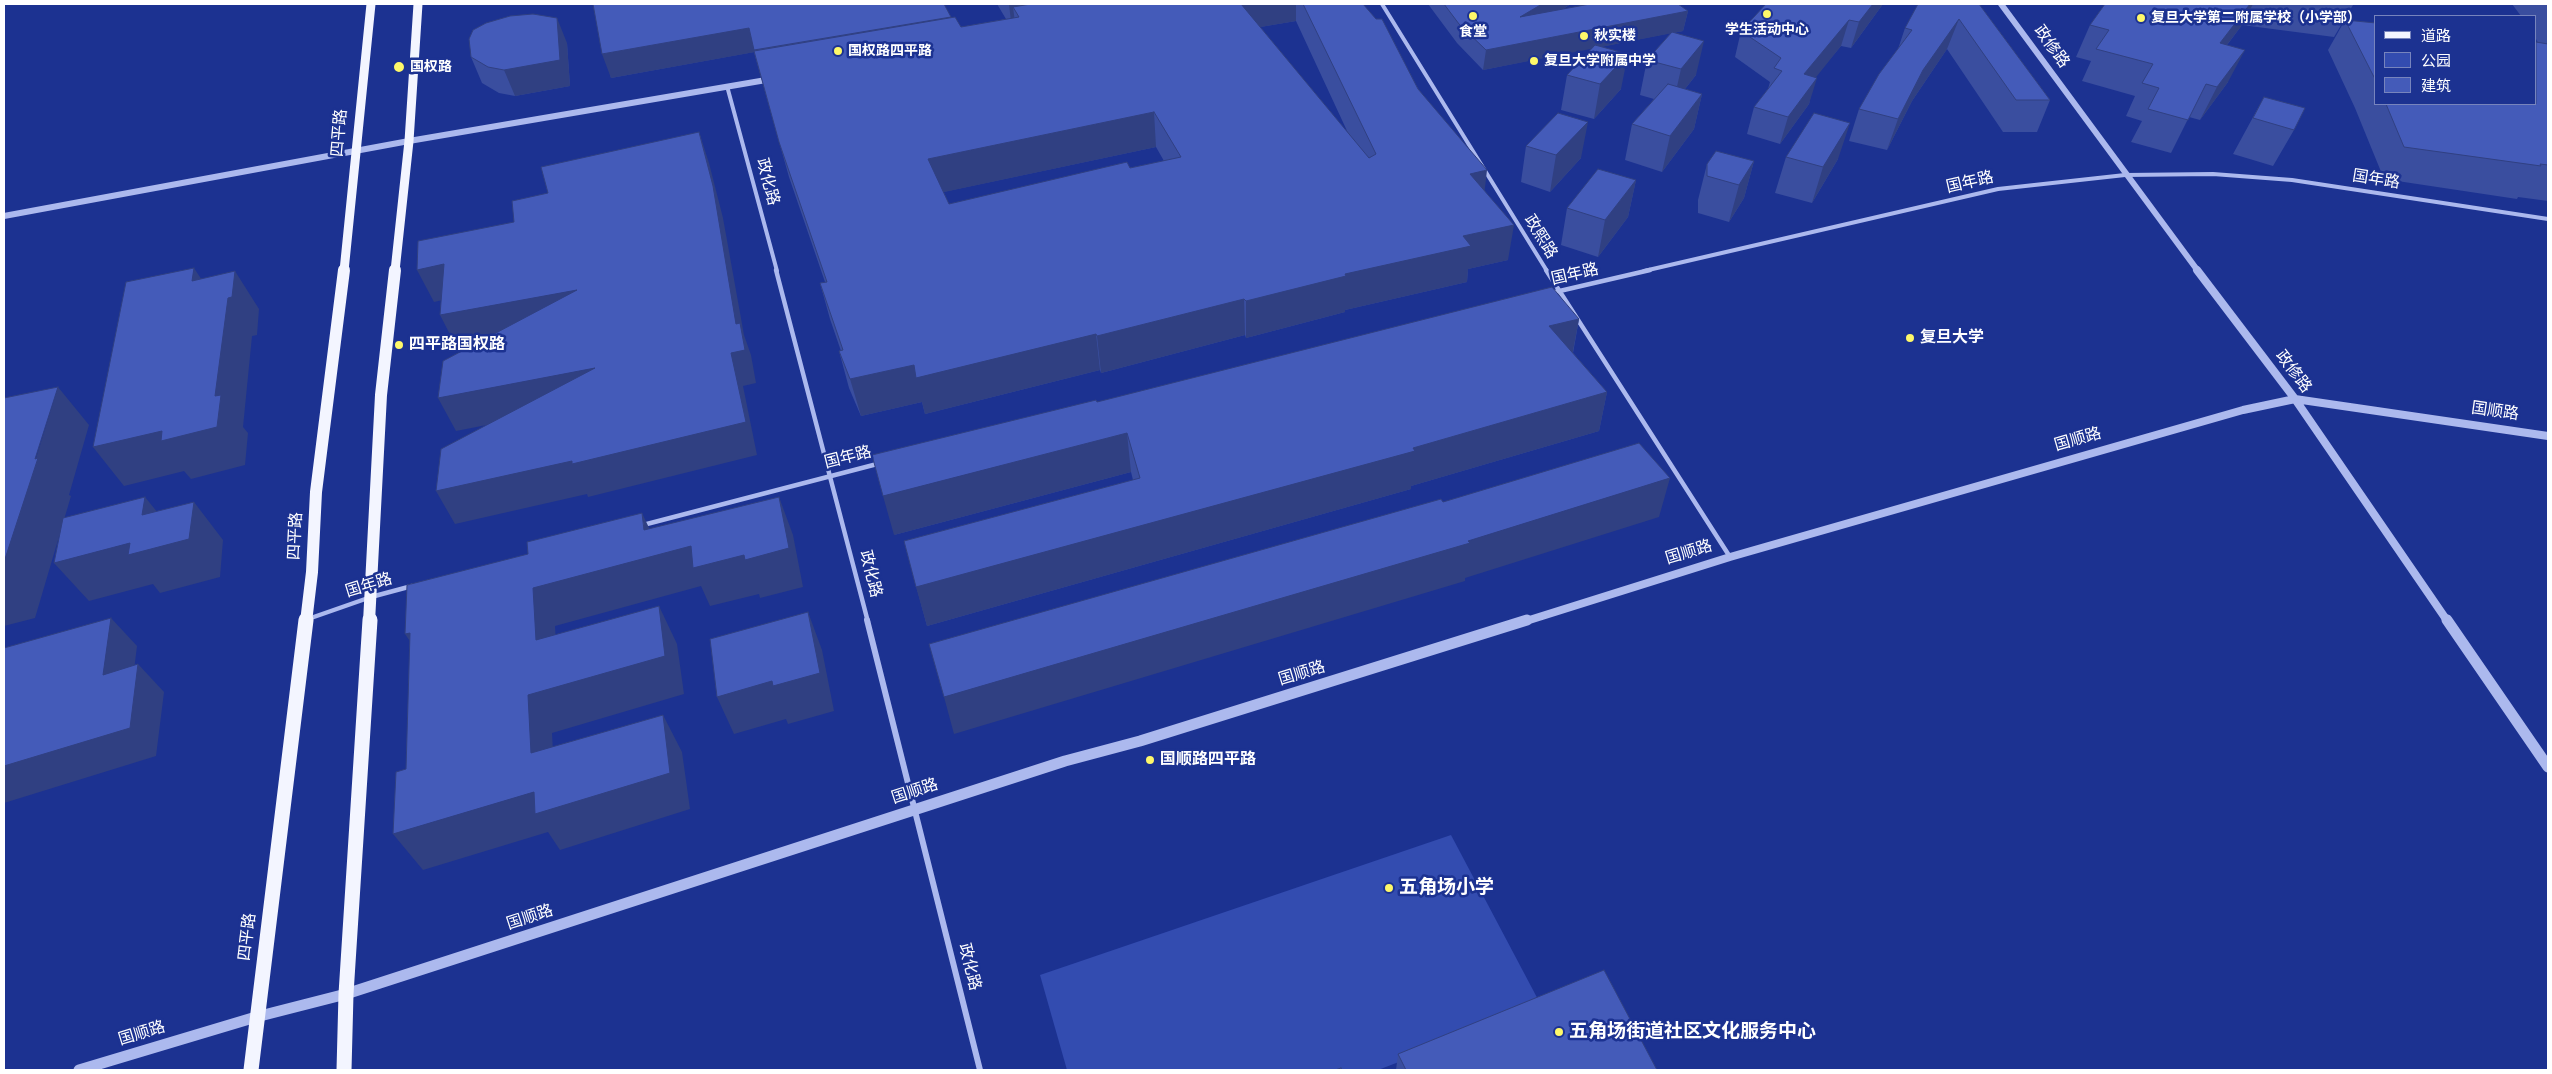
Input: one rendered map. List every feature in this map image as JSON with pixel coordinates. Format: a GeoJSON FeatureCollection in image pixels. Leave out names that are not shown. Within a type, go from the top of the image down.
{"type":"FeatureCollection","features":[{"type":"Feature","properties":{"kind":"main road","name":"四平路"},"geometry":{"type":"LineString","coordinates":[[251,1070],[312,572],[316,492],[344,274],[371,4]]}},
{"type":"Feature","properties":{"kind":"main road"},"geometry":{"type":"LineString","coordinates":[[344,1070],[346,994],[371,597],[381,395],[409,141],[418,4]]}},
{"type":"Feature","properties":{"kind":"street","name":"政熙路"},"geometry":{"type":"LineString","coordinates":[[1382,4],[1559,291],[1730,557]]}},
{"type":"Feature","properties":{"kind":"street","name":"政修路"},"geometry":{"type":"LineString","coordinates":[[2001,4],[2125,175],[2295,399],[2548,767]]}},
{"type":"Feature","properties":{"kind":"street"},"geometry":{"type":"LineString","coordinates":[[4,216],[409,141],[776,78]]}},
{"type":"Feature","properties":{"kind":"street","name":"政化路"},"geometry":{"type":"LineString","coordinates":[[727,86],[831,475],[980,1070]]}},
{"type":"Feature","properties":{"kind":"street","name":"国年路"},"geometry":{"type":"LineString","coordinates":[[1549,294],[1998,188],[2125,175],[2213,174],[2292,180],[2548,219]]}},
{"type":"Feature","properties":{"kind":"street","name":"国顺路"},"geometry":{"type":"LineString","coordinates":[[79,1070],[256,1018],[346,994],[1065,761],[1140,742],[1730,557],[2244,410],[2295,399],[2548,436]]}},
{"type":"Feature","properties":{"kind":"street","name":"国年路"},"geometry":{"type":"LineString","coordinates":[[640,526],[889,461]]}},
{"type":"Feature","properties":{"kind":"street","name":"国年路"},"geometry":{"type":"LineString","coordinates":[[306,620],[371,597],[419,584]]}},
{"type":"Feature","properties":{"kind":"green space","name":"五角场小学"},"geometry":{"type":"Polygon","coordinates":[[[1451,835],[1542,1007],[1378,1070],[1067,1070],[1040,975],[1451,835]]]}},
{"type":"Feature","properties":{"kind":"building"},"geometry":{"type":"Polygon","coordinates":[[[593,4],[944,4],[951,17],[754,50],[749,28],[602,54],[593,4]]]}},
{"type":"Feature","properties":{"kind":"building"},"geometry":{"type":"Polygon","coordinates":[[[1031,4],[1241,4],[1369,158],[1376,154],[1303,4],[1363,4],[1376,19],[1382,19],[1418,89],[1487,170],[1470,174],[1514,225],[1463,236],[1471,246],[1345,274],[1346,276],[1246,301],[1244,299],[1097,336],[1096,334],[916,378],[914,365],[850,379],[839,351],[843,350],[820,283],[827,282],[779,142],[754,51],[955,17],[961,27],[1019,17],[1013,7],[1031,4]],[[1154,112],[928,159],[949,204],[1127,162],[1130,168],[1181,157],[1154,112]]]}},
{"type":"Feature","properties":{"kind":"building"},"geometry":{"type":"Polygon","coordinates":[[[1444,4],[1542,4],[1520,17],[1590,4],[1678,4],[1688,11],[1486,50],[1459,24],[1444,4]]]}},
{"type":"Feature","properties":{"kind":"building"},"geometry":{"type":"Polygon","coordinates":[[[1766,4],[1873,4],[1859,22],[1849,20],[1804,74],[1817,78],[1788,117],[1754,107],[1782,71],[1774,68],[1781,58],[1741,31],[1766,4]]]}},
{"type":"Feature","properties":{"kind":"building"},"geometry":{"type":"Polygon","coordinates":[[[1918,4],[1979,4],[2050,100],[2016,100],[1959,19],[1923,70],[1898,119],[1859,109],[1879,74],[1912,30],[1905,28],[1918,4]]]}},
{"type":"Feature","properties":{"kind":"building"},"geometry":{"type":"Polygon","coordinates":[[[2105,4],[2250,4],[2220,43],[2245,50],[2217,87],[2206,84],[2188,120],[2148,109],[2159,88],[2142,83],[2153,64],[2096,49],[2109,30],[2090,25],[2105,4]]]}},
{"type":"Feature","properties":{"kind":"building"},"geometry":{"type":"Polygon","coordinates":[[[533,14],[557,18],[560,60],[504,70],[488,67],[471,57],[469,39],[473,30],[486,23],[510,16],[533,14]]]}},
{"type":"Feature","properties":{"kind":"building"},"geometry":{"type":"Polygon","coordinates":[[[2345,20],[2374,23],[2374,77],[2345,20]]]}},
{"type":"Feature","properties":{"kind":"building"},"geometry":{"type":"Polygon","coordinates":[[[1672,32],[1704,41],[1681,69],[1647,60],[1672,32]]]}},
{"type":"Feature","properties":{"kind":"building"},"geometry":{"type":"Polygon","coordinates":[[[2537,42],[2548,44],[2548,165],[2540,164],[2541,166],[2404,147],[2386,105],[2537,105],[2537,42]]]}},
{"type":"Feature","properties":{"kind":"building"},"geometry":{"type":"Polygon","coordinates":[[[1595,45],[1628,54],[1600,84],[1567,75],[1595,45]]]}},
{"type":"Feature","properties":{"kind":"building"},"geometry":{"type":"Polygon","coordinates":[[[1668,84],[1702,94],[1670,136],[1632,124],[1668,84]]]}},
{"type":"Feature","properties":{"kind":"building"},"geometry":{"type":"Polygon","coordinates":[[[2264,97],[2305,108],[2294,130],[2253,118],[2264,97]]]}},
{"type":"Feature","properties":{"kind":"building"},"geometry":{"type":"Polygon","coordinates":[[[1558,113],[1588,122],[1556,155],[1526,146],[1558,113]]]}},
{"type":"Feature","properties":{"kind":"building"},"geometry":{"type":"Polygon","coordinates":[[[1814,113],[1850,123],[1823,167],[1786,157],[1814,113]]]}},
{"type":"Feature","properties":{"kind":"building"},"geometry":{"type":"Polygon","coordinates":[[[699,132],[713,186],[736,324],[740,323],[745,350],[731,353],[746,422],[572,464],[572,461],[436,491],[441,449],[595,368],[438,398],[443,361],[577,290],[440,315],[444,264],[417,270],[418,241],[514,222],[512,201],[548,193],[541,167],[699,132]]]}},
{"type":"Feature","properties":{"kind":"building"},"geometry":{"type":"Polygon","coordinates":[[[1716,151],[1754,161],[1739,185],[1707,176],[1707,164],[1716,151]]]}},
{"type":"Feature","properties":{"kind":"building"},"geometry":{"type":"Polygon","coordinates":[[[1598,169],[1636,180],[1605,220],[1567,208],[1598,169]]]}},
{"type":"Feature","properties":{"kind":"building"},"geometry":{"type":"Polygon","coordinates":[[[194,268],[192,281],[235,271],[232,297],[228,298],[215,396],[221,395],[217,427],[161,441],[162,431],[93,447],[126,282],[194,268]]]}},
{"type":"Feature","properties":{"kind":"building"},"geometry":{"type":"Polygon","coordinates":[[[1552,287],[1579,319],[1549,326],[1607,392],[1413,448],[1415,451],[916,587],[904,541],[1140,478],[1127,433],[883,496],[872,455],[1096,400],[1097,402],[1552,287]]]}},
{"type":"Feature","properties":{"kind":"building"},"geometry":{"type":"Polygon","coordinates":[[[58,387],[35,459],[38,458],[4,562],[4,398],[58,387]]]}},
{"type":"Feature","properties":{"kind":"building"},"geometry":{"type":"Polygon","coordinates":[[[1639,443],[1670,478],[1468,541],[1470,543],[944,697],[929,644],[1441,499],[1443,502],[1639,443]]]}},
{"type":"Feature","properties":{"kind":"building"},"geometry":{"type":"Polygon","coordinates":[[[145,497],[142,515],[194,502],[189,539],[128,555],[130,543],[54,563],[63,518],[145,497]]]}},
{"type":"Feature","properties":{"kind":"building"},"geometry":{"type":"Polygon","coordinates":[[[779,497],[789,548],[745,560],[744,555],[693,568],[691,546],[533,588],[536,640],[659,606],[665,656],[528,695],[531,753],[663,715],[670,773],[535,814],[534,792],[393,834],[396,772],[406,769],[410,633],[405,634],[407,585],[528,554],[527,542],[642,513],[644,530],[779,497]]]}},
{"type":"Feature","properties":{"kind":"building"},"geometry":{"type":"Polygon","coordinates":[[[808,612],[820,673],[773,686],[772,681],[717,697],[710,639],[808,612]]]}},
{"type":"Feature","properties":{"kind":"building"},"geometry":{"type":"Polygon","coordinates":[[[111,618],[103,675],[138,664],[130,728],[4,766],[4,648],[111,618]]]}},
{"type":"Feature","properties":{"kind":"building"},"geometry":{"type":"Polygon","coordinates":[[[1604,970],[1657,1070],[1406,1070],[1398,1054],[1604,970]]]}},
{"type":"Feature","properties":{"kind":"place","name":"学生活动中心"},"geometry":{"type":"Point","coordinates":[1767,14]}},
{"type":"Feature","properties":{"kind":"place","name":"食堂"},"geometry":{"type":"Point","coordinates":[1473,16]}},
{"type":"Feature","properties":{"kind":"place","name":"复旦大学第二附属学校（小学部）"},"geometry":{"type":"Point","coordinates":[2141,18]}},
{"type":"Feature","properties":{"kind":"place","name":"秋实楼"},"geometry":{"type":"Point","coordinates":[1584,36]}},
{"type":"Feature","properties":{"kind":"place","name":"国权路四平路"},"geometry":{"type":"Point","coordinates":[838,51]}},
{"type":"Feature","properties":{"kind":"place","name":"复旦大学附属中学"},"geometry":{"type":"Point","coordinates":[1534,61]}},
{"type":"Feature","properties":{"kind":"place","name":"国权路"},"geometry":{"type":"Point","coordinates":[399,67]}},
{"type":"Feature","properties":{"kind":"place","name":"复旦大学"},"geometry":{"type":"Point","coordinates":[1910,338]}},
{"type":"Feature","properties":{"kind":"place","name":"四平路国权路"},"geometry":{"type":"Point","coordinates":[399,345]}},
{"type":"Feature","properties":{"kind":"place","name":"国顺路四平路"},"geometry":{"type":"Point","coordinates":[1150,760]}},
{"type":"Feature","properties":{"kind":"place","name":"五角场小学"},"geometry":{"type":"Point","coordinates":[1389,888]}},
{"type":"Feature","properties":{"kind":"place","name":"五角场街道社区文化服务中心"},"geometry":{"type":"Point","coordinates":[1559,1032]}}]}
